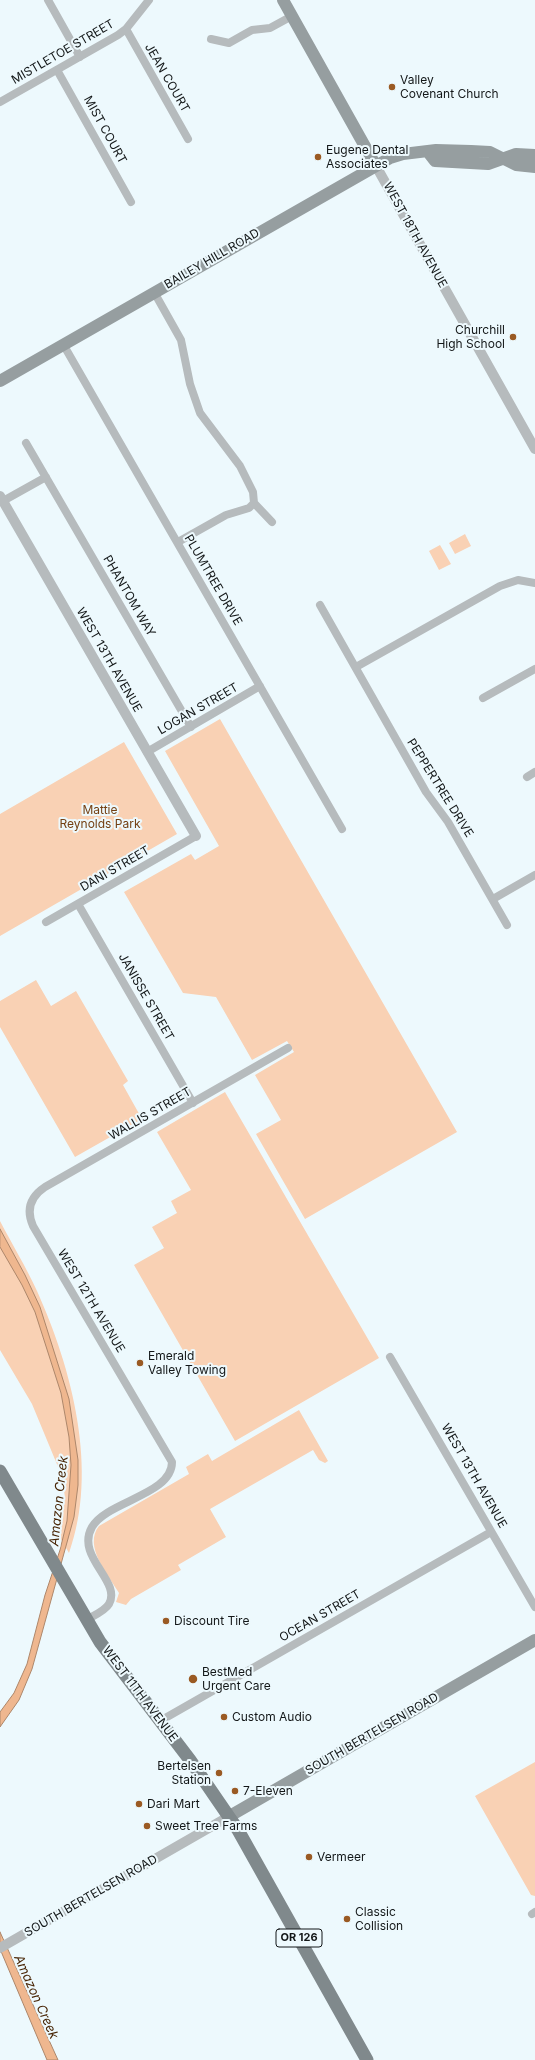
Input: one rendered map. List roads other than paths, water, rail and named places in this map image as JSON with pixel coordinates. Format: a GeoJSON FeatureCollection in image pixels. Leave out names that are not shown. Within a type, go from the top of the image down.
{"type":"FeatureCollection","features":[{"type":"Feature","properties":{"kind":"main road","name":"WEST 18TH AVENUE"},"geometry":{"type":"LineString","coordinates":[[283,0],[376,166]]}},
{"type":"Feature","properties":{"kind":"main road","name":"BAILEY HILL ROAD"},"geometry":{"type":"LineString","coordinates":[[0,381],[376,166],[403,154],[428,152],[435,161],[488,164],[516,154],[535,155]]}},
{"type":"Feature","properties":{"kind":"main road"},"geometry":{"type":"LineString","coordinates":[[503,158],[516,165],[535,167]]}},
{"type":"Feature","properties":{"kind":"main road","name":"WEST 11TH AVENUE"},"geometry":{"type":"LineString","coordinates":[[0,1471],[86,1620],[112,1659],[199,1772],[238,1830],[367,2060]]}},
{"type":"Feature","properties":{"kind":"main road","name":"SOUTH BERTELSEN ROAD"},"geometry":{"type":"LineString","coordinates":[[228,1817],[535,1640]]}},
{"type":"Feature","properties":{"kind":"street"},"geometry":{"type":"LineString","coordinates":[[48,0],[80,57]]}},
{"type":"Feature","properties":{"kind":"street","name":"MISTLETOE STREET"},"geometry":{"type":"LineString","coordinates":[[0,102],[126,29],[149,0]]}},
{"type":"Feature","properties":{"kind":"street"},"geometry":{"type":"LineString","coordinates":[[211,39],[229,43],[252,30],[270,28],[292,16]]}},
{"type":"Feature","properties":{"kind":"street","name":"JEAN COURT"},"geometry":{"type":"LineString","coordinates":[[126,29],[188,139]]}},
{"type":"Feature","properties":{"kind":"street","name":"MIST COURT"},"geometry":{"type":"LineString","coordinates":[[57,70],[131,202]]}},
{"type":"Feature","properties":{"kind":"street","name":"WEST 18TH AVENUE"},"geometry":{"type":"LineString","coordinates":[[376,166],[535,449]]}},
{"type":"Feature","properties":{"kind":"street"},"geometry":{"type":"LineString","coordinates":[[154,292],[181,340],[190,384],[200,413],[240,466],[253,492],[254,503],[272,522]]}},
{"type":"Feature","properties":{"kind":"street","name":"PLUMTREE DRIVE"},"geometry":{"type":"LineString","coordinates":[[63,344],[342,829]]}},
{"type":"Feature","properties":{"kind":"street","name":"PHANTOM WAY"},"geometry":{"type":"LineString","coordinates":[[26,443],[191,727]]}},
{"type":"Feature","properties":{"kind":"street"},"geometry":{"type":"LineString","coordinates":[[1,499],[46,477]]}},
{"type":"Feature","properties":{"kind":"street","name":"WEST 13TH AVENUE"},"geometry":{"type":"LineString","coordinates":[[1,499],[196,836]]}},
{"type":"Feature","properties":{"kind":"street"},"geometry":{"type":"LineString","coordinates":[[178,542],[226,515],[249,508],[254,503]]}},
{"type":"Feature","properties":{"kind":"street"},"geometry":{"type":"LineString","coordinates":[[356,667],[500,586],[518,580],[535,582]]}},
{"type":"Feature","properties":{"kind":"street","name":"PEPPERTREE DRIVE"},"geometry":{"type":"LineString","coordinates":[[320,605],[426,792],[448,822],[507,925]]}},
{"type":"Feature","properties":{"kind":"street"},"geometry":{"type":"LineString","coordinates":[[483,698],[535,669]]}},
{"type":"Feature","properties":{"kind":"street","name":"LOGAN STREET"},"geometry":{"type":"LineString","coordinates":[[147,752],[260,686]]}},
{"type":"Feature","properties":{"kind":"street"},"geometry":{"type":"LineString","coordinates":[[527,777],[535,772]]}},
{"type":"Feature","properties":{"kind":"street","name":"DANI STREET"},"geometry":{"type":"LineString","coordinates":[[46,922],[196,836]]}},
{"type":"Feature","properties":{"kind":"street"},"geometry":{"type":"LineString","coordinates":[[493,899],[535,875]]}},
{"type":"Feature","properties":{"kind":"street","name":"JANISSE STREET"},"geometry":{"type":"LineString","coordinates":[[78,904],[193,1103]]}},
{"type":"Feature","properties":{"kind":"street","name":"WALLIS STREET"},"geometry":{"type":"LineString","coordinates":[[29,1205],[38,1192],[288,1048]]}},
{"type":"Feature","properties":{"kind":"street","name":"WEST 12TH AVENUE"},"geometry":{"type":"LineString","coordinates":[[29,1205],[30,1219],[33,1226],[172,1462],[172,1470],[164,1481],[101,1518],[92,1527],[87,1541],[88,1548],[108,1585],[110,1598],[109,1604],[104,1609],[86,1620]]}},
{"type":"Feature","properties":{"kind":"street","name":"WEST 13TH AVENUE"},"geometry":{"type":"LineString","coordinates":[[390,1358],[535,1608]]}},
{"type":"Feature","properties":{"kind":"street","name":"OCEAN STREET"},"geometry":{"type":"LineString","coordinates":[[160,1721],[491,1532]]}},
{"type":"Feature","properties":{"kind":"street","name":"SOUTH BERTELSEN ROAD"},"geometry":{"type":"LineString","coordinates":[[0,1948],[228,1817]]}},
{"type":"Feature","properties":{"kind":"place","name":"Valley Covenant Church"},"geometry":{"type":"Point","coordinates":[392,87]}},
{"type":"Feature","properties":{"kind":"place","name":"Eugene Dental Associates"},"geometry":{"type":"Point","coordinates":[318,157]}},
{"type":"Feature","properties":{"kind":"place","name":"Churchill High School"},"geometry":{"type":"Point","coordinates":[513,337]}},
{"type":"Feature","properties":{"kind":"place","name":"Emerald Valley Towing"},"geometry":{"type":"Point","coordinates":[140,1363]}},
{"type":"Feature","properties":{"kind":"place","name":"Discount Tire"},"geometry":{"type":"Point","coordinates":[166,1621]}},
{"type":"Feature","properties":{"kind":"place","name":"BestMed Urgent Care"},"geometry":{"type":"Point","coordinates":[193,1679]}},
{"type":"Feature","properties":{"kind":"place","name":"Custom Audio"},"geometry":{"type":"Point","coordinates":[224,1717]}},
{"type":"Feature","properties":{"kind":"place","name":"Bertelsen Station"},"geometry":{"type":"Point","coordinates":[219,1773]}},
{"type":"Feature","properties":{"kind":"place","name":"7-Eleven"},"geometry":{"type":"Point","coordinates":[235,1791]}},
{"type":"Feature","properties":{"kind":"place","name":"Dari Mart"},"geometry":{"type":"Point","coordinates":[139,1804]}},
{"type":"Feature","properties":{"kind":"place","name":"Sweet Tree Farms"},"geometry":{"type":"Point","coordinates":[147,1826]}},
{"type":"Feature","properties":{"kind":"place","name":"Vermeer"},"geometry":{"type":"Point","coordinates":[309,1857]}},
{"type":"Feature","properties":{"kind":"place","name":"Classic Collision"},"geometry":{"type":"Point","coordinates":[347,1919]}},
{"type":"Feature","properties":{"kind":"park label","name":"Mattie Reynolds Park"},"geometry":{"type":"Point","coordinates":[100,817]}},
{"type":"Feature","properties":{"kind":"water label","name":"Amazon Creek"},"geometry":{"type":"Point","coordinates":[59,1501]}},
{"type":"Feature","properties":{"kind":"water label","name":"Amazon Creek"},"geometry":{"type":"Point","coordinates":[36,1997]}}]}
